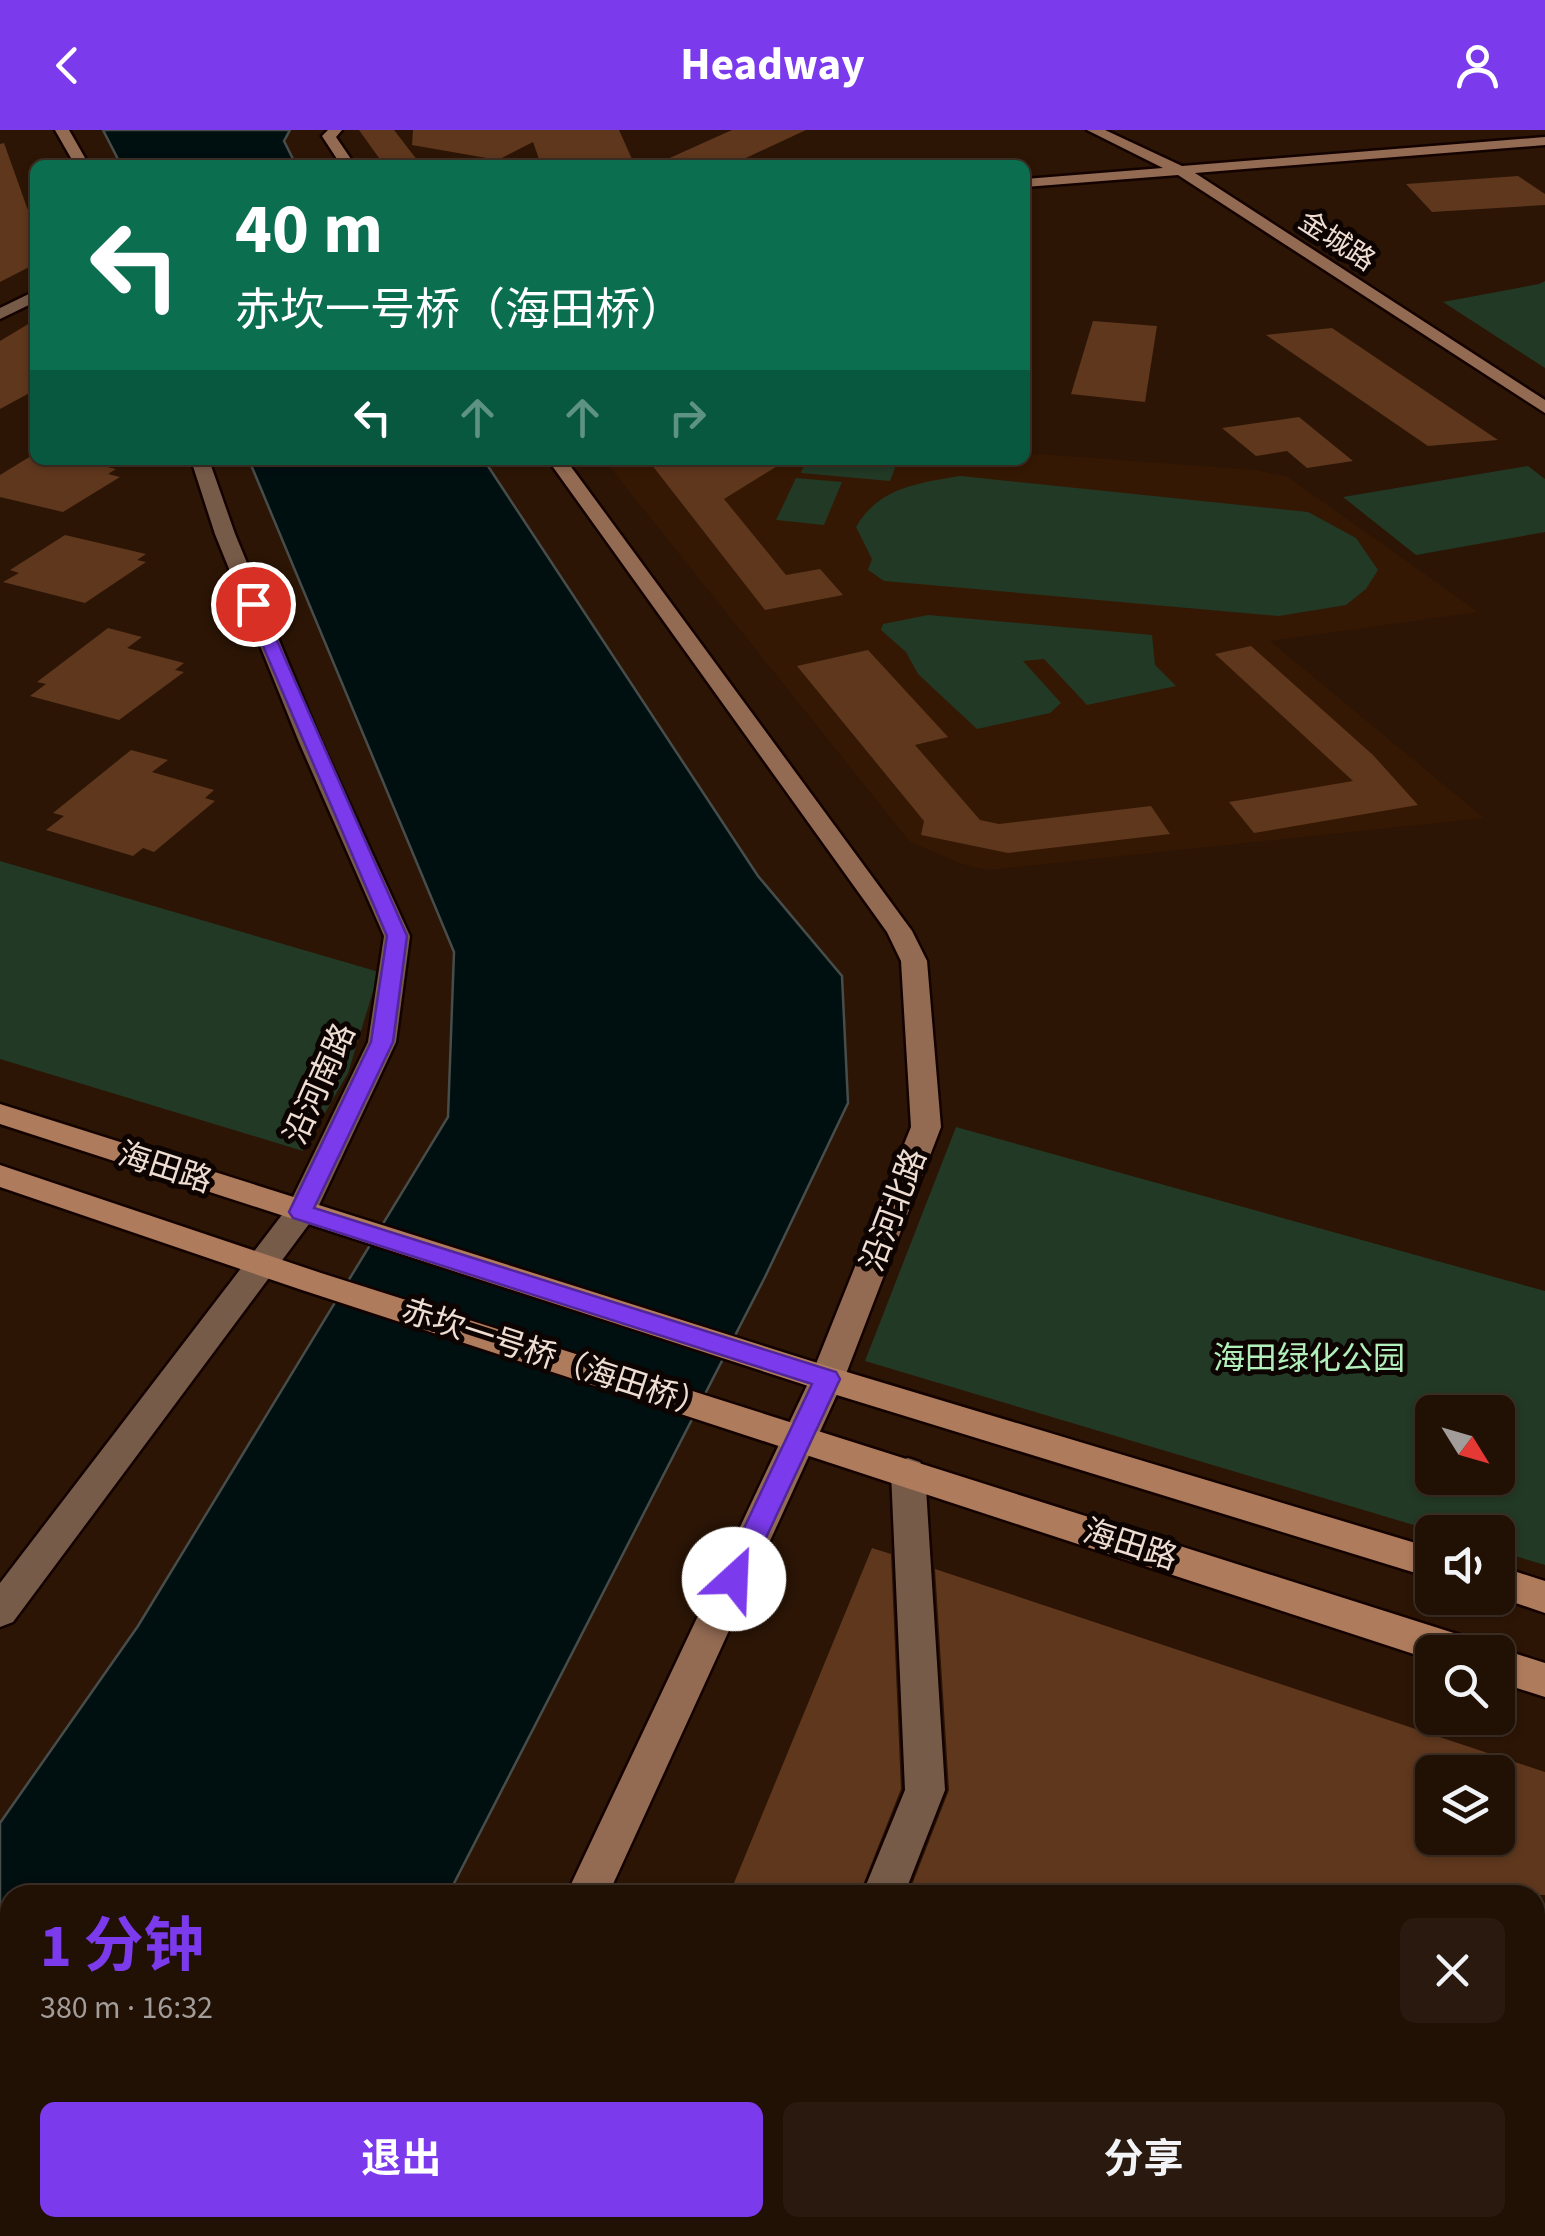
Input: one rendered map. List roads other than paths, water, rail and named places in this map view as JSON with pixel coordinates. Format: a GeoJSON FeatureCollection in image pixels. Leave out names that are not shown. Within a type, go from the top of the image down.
{"type":"FeatureCollection","features":[{"type":"Feature","properties":{"kind":"main road","name":"海田路"},"geometry":{"type":"LineString","coordinates":[[0,1114],[315,1217]]}},
{"type":"Feature","properties":{"kind":"main road","name":"海田路"},"geometry":{"type":"LineString","coordinates":[[0,1176],[310,1281]]}},
{"type":"Feature","properties":{"kind":"main road","name":"赤坎一号桥（海田桥）"},"geometry":{"type":"LineString","coordinates":[[315,1217],[827,1379]]}},
{"type":"Feature","properties":{"kind":"main road","name":"赤坎一号桥（海田桥）"},"geometry":{"type":"LineString","coordinates":[[310,1281],[799,1438]]}},
{"type":"Feature","properties":{"kind":"main road"},"geometry":{"type":"LineString","coordinates":[[827,1379],[1415,1558]]}},
{"type":"Feature","properties":{"kind":"main road","name":"海田路"},"geometry":{"type":"LineString","coordinates":[[799,1438],[1415,1637]]}},
{"type":"Feature","properties":{"kind":"main road"},"geometry":{"type":"LineString","coordinates":[[1515,1587],[1545,1597]]}},
{"type":"Feature","properties":{"kind":"main road"},"geometry":{"type":"LineString","coordinates":[[1515,1670],[1545,1680]]}},
{"type":"Feature","properties":{"kind":"street"},"geometry":{"type":"LineString","coordinates":[[62,130],[79,160]]}},
{"type":"Feature","properties":{"kind":"street"},"geometry":{"type":"LineString","coordinates":[[335,130],[329,136],[345,160]]}},
{"type":"Feature","properties":{"kind":"street","name":"金城路"},"geometry":{"type":"LineString","coordinates":[[1094,130],[1182,172],[1545,408]]}},
{"type":"Feature","properties":{"kind":"street"},"geometry":{"type":"LineString","coordinates":[[1030,183],[1545,142]]}},
{"type":"Feature","properties":{"kind":"street"},"geometry":{"type":"LineString","coordinates":[[0,314],[30,299]]}},
{"type":"Feature","properties":{"kind":"street","name":"沿河南路"},"geometry":{"type":"LineString","coordinates":[[0,1611],[264,1265],[315,1217],[382,1042],[397,936],[282,673],[225,534],[202,465]]}},
{"type":"Feature","properties":{"kind":"street","name":"沿河北路"},"geometry":{"type":"LineString","coordinates":[[561,465],[899,931],[914,961],[926,1127],[827,1379],[592,1885]]}},
{"type":"Feature","properties":{"kind":"street"},"geometry":{"type":"LineString","coordinates":[[886,1885],[924,1790],[908,1472]]}},
{"type":"Feature","properties":{"kind":"park label","name":"海田绿化公园"},"geometry":{"type":"Point","coordinates":[1309,1359]}}]}
